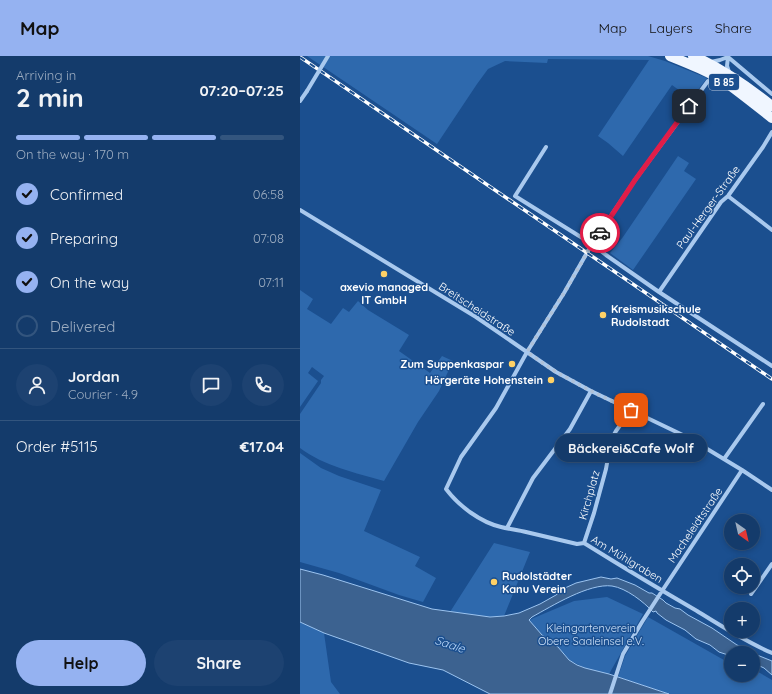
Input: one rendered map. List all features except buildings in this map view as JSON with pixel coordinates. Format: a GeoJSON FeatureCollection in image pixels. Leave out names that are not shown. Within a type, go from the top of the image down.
{"type":"FeatureCollection","features":[{"type":"Feature","properties":{"kind":"main road","name":"B 85"},"geometry":{"type":"LineString","coordinates":[[670,56],[728,84],[772,118]]}},
{"type":"Feature","properties":{"kind":"main road","name":"B 85"},"geometry":{"type":"LineString","coordinates":[[693,56],[707,62],[733,78],[772,106]]}},
{"type":"Feature","properties":{"kind":"street"},"geometry":{"type":"LineString","coordinates":[[300,101],[328,56]]}},
{"type":"Feature","properties":{"kind":"street"},"geometry":{"type":"LineString","coordinates":[[707,62],[714,62],[728,56]]}},
{"type":"Feature","properties":{"kind":"street"},"geometry":{"type":"LineString","coordinates":[[728,56],[728,66],[733,78]]}},
{"type":"Feature","properties":{"kind":"street"},"geometry":{"type":"LineString","coordinates":[[728,56],[772,94]]}},
{"type":"Feature","properties":{"kind":"street"},"geometry":{"type":"LineString","coordinates":[[527,352],[564,293],[592,244],[635,180],[708,81]]}},
{"type":"Feature","properties":{"kind":"street","name":"Paul-Herger-Straße"},"geometry":{"type":"LineString","coordinates":[[659,292],[721,202],[728,196],[763,147],[772,132]]}},
{"type":"Feature","properties":{"kind":"street"},"geometry":{"type":"LineString","coordinates":[[546,147],[515,196],[592,244],[659,292],[772,366]]}},
{"type":"Feature","properties":{"kind":"street"},"geometry":{"type":"LineString","coordinates":[[728,196],[772,230]]}},
{"type":"Feature","properties":{"kind":"street","name":"Breitscheidstraße"},"geometry":{"type":"LineString","coordinates":[[300,210],[476,317],[556,372],[591,391],[689,438],[772,490]]}},
{"type":"Feature","properties":{"kind":"street","name":"Am Mühlgraben"},"geometry":{"type":"LineString","coordinates":[[527,352],[496,408],[461,457],[446,489],[468,510],[484,521],[500,527],[577,544],[584,543],[761,648],[772,653]]}},
{"type":"Feature","properties":{"kind":"street"},"geometry":{"type":"LineString","coordinates":[[506,528],[533,478],[570,429],[591,391]]}},
{"type":"Feature","properties":{"kind":"street"},"geometry":{"type":"LineString","coordinates":[[724,459],[763,404]]}},
{"type":"Feature","properties":{"kind":"street","name":"Kirchplatz"},"geometry":{"type":"LineString","coordinates":[[584,543],[606,469],[611,440],[631,410]]}},
{"type":"Feature","properties":{"kind":"street","name":"Macheleidtstraße"},"geometry":{"type":"LineString","coordinates":[[610,694],[623,654],[658,596],[742,470]]}},
{"type":"Feature","properties":{"kind":"street"},"geometry":{"type":"LineString","coordinates":[[760,581],[772,564]]}},
{"type":"Feature","properties":{"kind":"green space"},"geometry":{"type":"Polygon","coordinates":[[[307,56],[648,56],[665,61],[707,78],[691,99],[672,85],[623,156],[598,136],[649,60],[548,59],[547,63],[505,61],[488,69],[437,144],[307,56]]]}},
{"type":"Feature","properties":{"kind":"green space"},"geometry":{"type":"Polygon","coordinates":[[[678,156],[689,163],[684,171],[696,179],[633,270],[610,253],[623,237],[678,156]]]}},
{"type":"Feature","properties":{"kind":"green space"},"geometry":{"type":"Polygon","coordinates":[[[300,290],[313,299],[307,309],[331,324],[343,308],[349,312],[358,301],[368,310],[409,335],[399,351],[430,373],[442,356],[453,361],[439,391],[418,422],[384,481],[351,472],[319,460],[300,448],[300,414],[321,383],[324,376],[312,367],[308,373],[318,381],[300,407],[300,290]]]}},
{"type":"Feature","properties":{"kind":"green space"},"geometry":{"type":"Polygon","coordinates":[[[300,453],[321,468],[339,476],[381,490],[364,531],[420,557],[415,566],[436,578],[423,602],[399,595],[339,573],[300,562],[300,453]]]}},
{"type":"Feature","properties":{"kind":"green space","name":"Rudolstädter Kanu Verein"},"geometry":{"type":"Polygon","coordinates":[[[494,543],[530,552],[504,616],[490,617],[450,612],[494,543]]]}},
{"type":"Feature","properties":{"kind":"green space","name":"Kleingartenverein Obere Saaleinsel e.V."},"geometry":{"type":"Polygon","coordinates":[[[607,597],[643,614],[609,674],[585,668],[569,660],[558,647],[542,635],[529,620],[574,601],[607,597]]]}},
{"type":"Feature","properties":{"kind":"green space"},"geometry":{"type":"Polygon","coordinates":[[[648,617],[724,660],[724,682],[760,682],[760,673],[772,680],[772,694],[669,694],[618,677],[625,656],[648,617]]]}},
{"type":"Feature","properties":{"kind":"green space"},"geometry":{"type":"Polygon","coordinates":[[[300,622],[324,633],[331,682],[340,694],[300,694],[300,622]]]}},
{"type":"Feature","properties":{"kind":"water","name":"Saale"},"geometry":{"type":"Polygon","coordinates":[[[300,569],[432,609],[490,617],[519,613],[540,604],[565,588],[576,583],[601,577],[611,579],[617,578],[652,593],[666,603],[680,609],[712,628],[724,636],[724,638],[727,638],[740,646],[724,646],[724,654],[719,652],[710,645],[696,639],[685,630],[666,620],[656,611],[653,612],[629,592],[617,587],[603,586],[571,596],[529,620],[542,635],[558,647],[569,660],[577,665],[669,694],[490,694],[443,670],[409,663],[324,633],[300,622],[300,569]]]}},
{"type":"Feature","properties":{"kind":"water"},"geometry":{"type":"Polygon","coordinates":[[[760,656],[772,661],[772,675],[760,666],[760,656]]]}},
{"type":"Feature","properties":{"kind":"railway"},"geometry":{"type":"LineString","coordinates":[[300,57],[772,379]]}},
{"type":"Feature","properties":{"kind":"way so far"},"geometry":{"type":"LineString","coordinates":[[600,233],[527,352],[556,372],[631,410]]}},
{"type":"Feature","properties":{"kind":"place","name":"axevio managed IT GmbH"},"geometry":{"type":"Point","coordinates":[384,274]}},
{"type":"Feature","properties":{"kind":"place","name":"Kreismusikschule Rudolstadt"},"geometry":{"type":"Point","coordinates":[603,315]}},
{"type":"Feature","properties":{"kind":"place","name":"Zum Suppenkaspar"},"geometry":{"type":"Point","coordinates":[512,364]}},
{"type":"Feature","properties":{"kind":"place","name":"Hörgeräte Hohenstein"},"geometry":{"type":"Point","coordinates":[551,380]}},
{"type":"Feature","properties":{"kind":"place","name":"Bäckerei&Cafe Wolf"},"geometry":{"type":"Point","coordinates":[631,410]}},
{"type":"Feature","properties":{"kind":"place","name":"Rudolstädter Kanu Verein"},"geometry":{"type":"Point","coordinates":[494,582]}},
{"type":"Feature","properties":{"kind":"route"},"geometry":{"type":"LineString","coordinates":[[600,233],[635,180],[689,106]]}}]}
